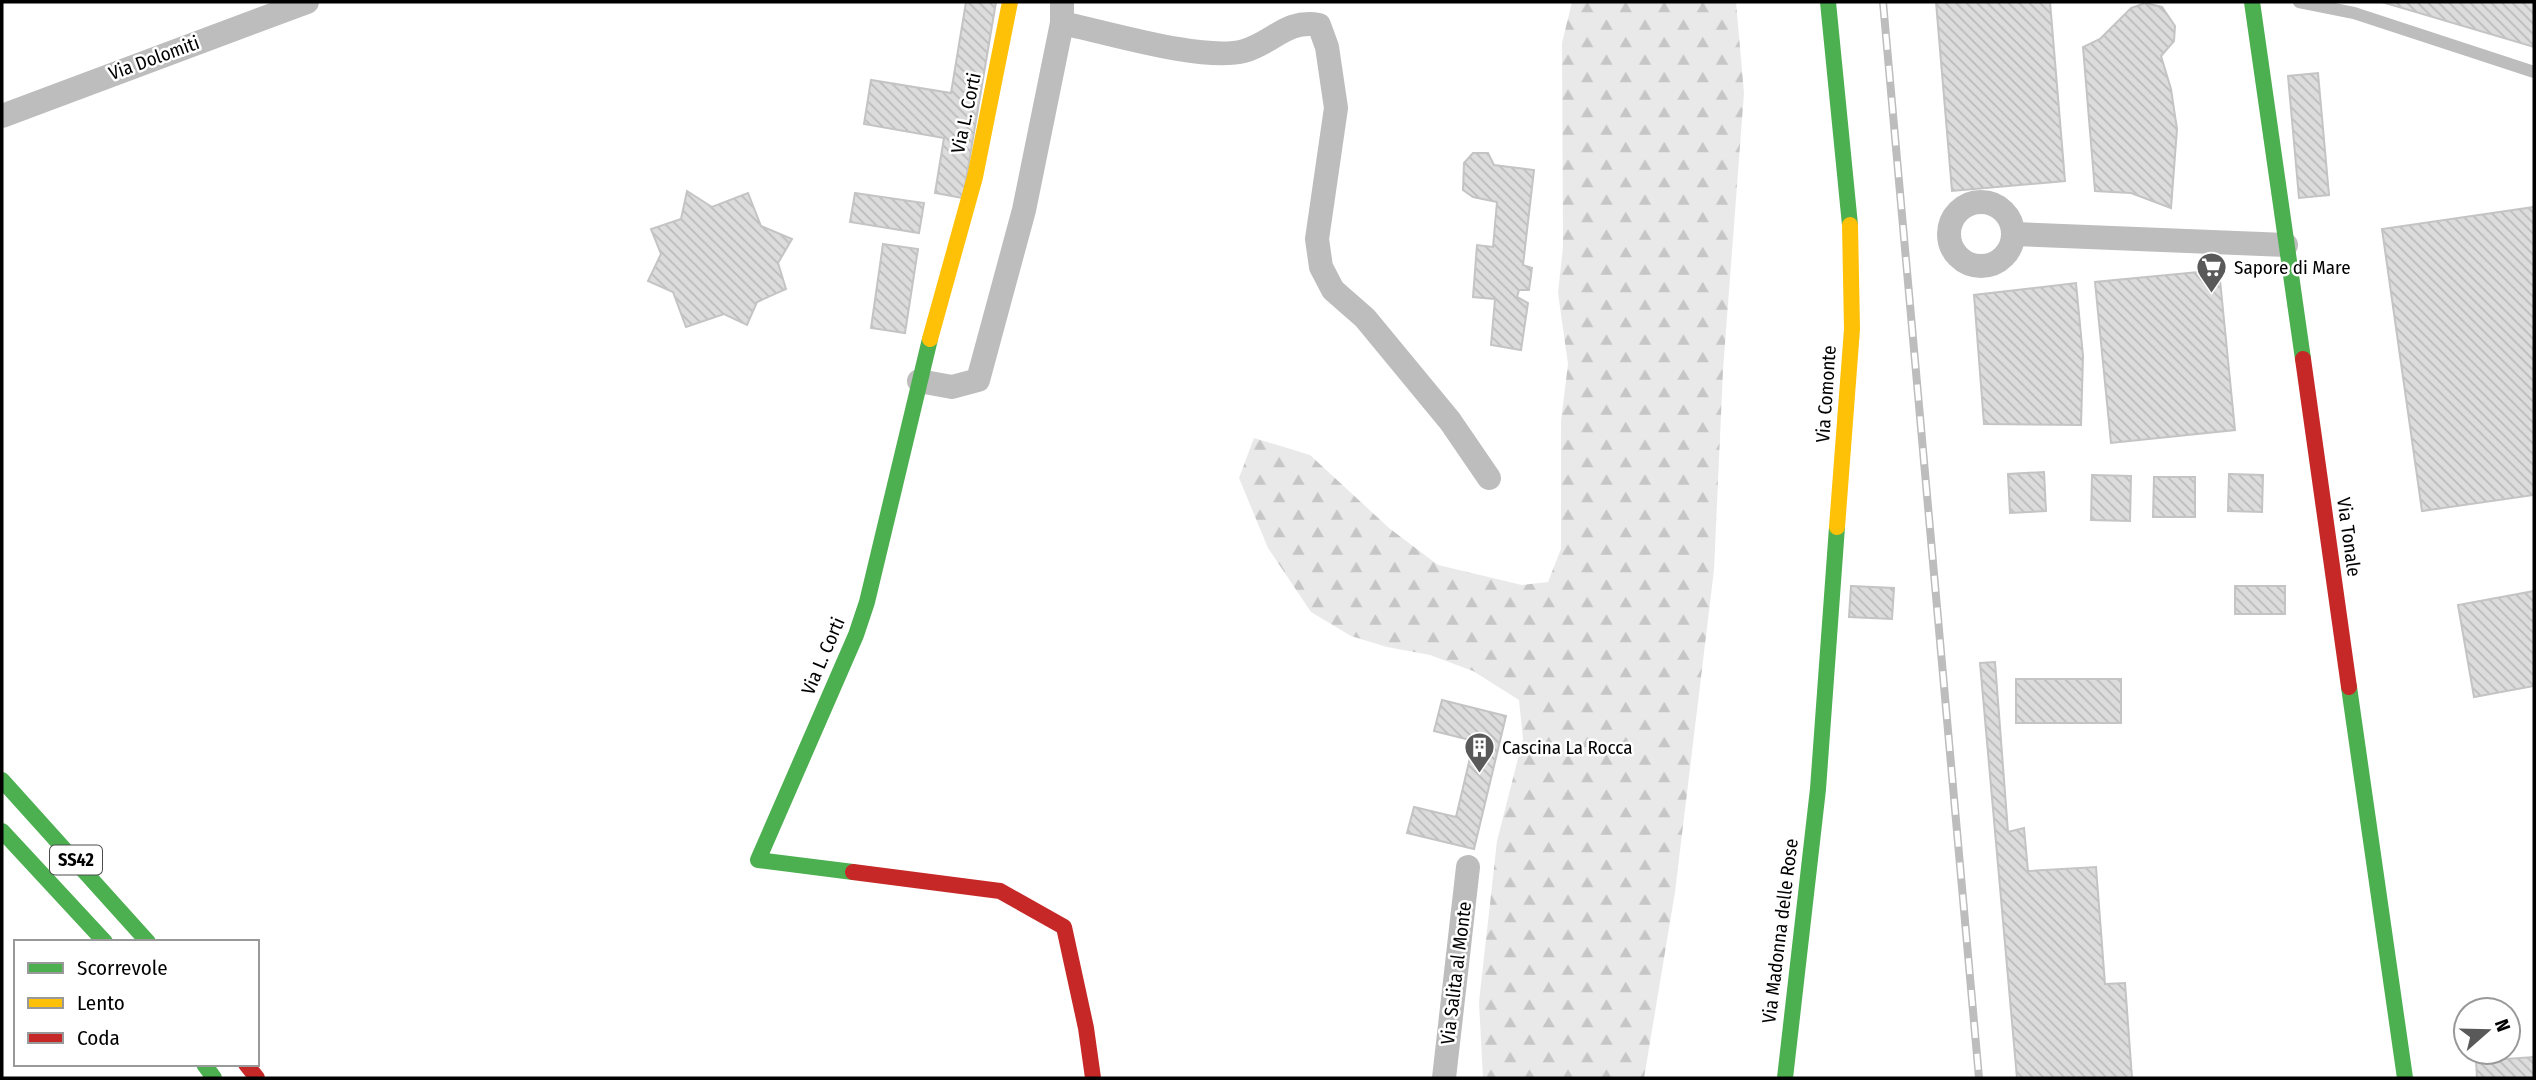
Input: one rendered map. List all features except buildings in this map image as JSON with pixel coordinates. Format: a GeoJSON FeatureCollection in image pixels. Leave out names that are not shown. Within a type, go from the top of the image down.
{"type":"FeatureCollection","features":[{"type":"Feature","properties":{"kind":"main road","name":"Via L. Corti"},"geometry":{"type":"LineString","coordinates":[[1010,2],[975,177],[919,381],[863,613],[758,860],[1000,891],[1064,927],[1086,1028],[1093,1078]]}},
{"type":"Feature","properties":{"kind":"main road","name":"Via Comonte"},"geometry":{"type":"LineString","coordinates":[[1818,789],[1852,329],[1852,243],[1828,2]]}},
{"type":"Feature","properties":{"kind":"main road","name":"Via Tonale"},"geometry":{"type":"LineString","coordinates":[[2252,2],[2405,1078]]}},
{"type":"Feature","properties":{"kind":"main road","name":"SS42"},"geometry":{"type":"LineString","coordinates":[[2,780],[146,940]]}},
{"type":"Feature","properties":{"kind":"main road","name":"Via Madonna delle Rose"},"geometry":{"type":"LineString","coordinates":[[1785,1078],[1818,789]]}},
{"type":"Feature","properties":{"kind":"main road","name":"SS42"},"geometry":{"type":"LineString","coordinates":[[2,831],[103,940]]}},
{"type":"Feature","properties":{"kind":"street","name":"Via Dolomiti"},"geometry":{"type":"LineString","coordinates":[[2,116],[307,2]]}},
{"type":"Feature","properties":{"kind":"street"},"geometry":{"type":"LineString","coordinates":[[919,381],[952,387],[978,380],[1024,210],[1062,12],[1205,52],[1244,51],[1302,22],[1319,25],[1327,47],[1336,108],[1317,239],[1321,267],[1333,290],[1365,318],[1450,421],[1489,478]]}},
{"type":"Feature","properties":{"kind":"street"},"geometry":{"type":"LineString","coordinates":[[2015,234],[2286,245]]}},
{"type":"Feature","properties":{"kind":"street","name":"Via Salita al Monte"},"geometry":{"type":"LineString","coordinates":[[1444,1078],[1468,867]]}},
{"type":"Feature","properties":{"kind":"lane"},"geometry":{"type":"LineString","coordinates":[[2299,2],[2337,5],[2534,72]]}},
{"type":"Feature","properties":{"kind":"green space"},"geometry":{"type":"Polygon","coordinates":[[[1572,2],[1736,2],[1744,93],[1723,370],[1714,570],[1675,892],[1644,1078],[1483,1078],[1479,1002],[1497,841],[1523,739],[1519,700],[1473,671],[1430,655],[1387,647],[1351,636],[1311,612],[1268,548],[1239,478],[1254,438],[1310,455],[1389,528],[1438,565],[1522,585],[1548,582],[1561,549],[1561,421],[1568,364],[1558,293],[1563,247],[1562,43],[1572,2]]]}},
{"type":"Feature","properties":{"kind":"railway"},"geometry":{"type":"LineString","coordinates":[[1883,2],[1979,1078]]}},
{"type":"Feature","properties":{"kind":"traffic: fast"},"geometry":{"type":"LineString","coordinates":[[1828,2],[1850,225]]}},
{"type":"Feature","properties":{"kind":"traffic: fast"},"geometry":{"type":"LineString","coordinates":[[2252,2],[2303,359]]}},
{"type":"Feature","properties":{"kind":"traffic: fast"},"geometry":{"type":"LineString","coordinates":[[853,872],[758,860],[856,635],[867,602],[930,339]]}},
{"type":"Feature","properties":{"kind":"traffic: fast"},"geometry":{"type":"LineString","coordinates":[[1785,1078],[1818,789],[1837,527]]}},
{"type":"Feature","properties":{"kind":"traffic: fast"},"geometry":{"type":"LineString","coordinates":[[2349,687],[2405,1078]]}},
{"type":"Feature","properties":{"kind":"traffic: fast"},"geometry":{"type":"LineString","coordinates":[[2,780],[146,940]]}},
{"type":"Feature","properties":{"kind":"traffic: fast"},"geometry":{"type":"LineString","coordinates":[[2,831],[103,940]]}},
{"type":"Feature","properties":{"kind":"traffic: fast"},"geometry":{"type":"LineString","coordinates":[[205,1066],[214,1078]]}},
{"type":"Feature","properties":{"kind":"traffic: slow"},"geometry":{"type":"LineString","coordinates":[[930,339],[975,177],[1010,2]]}},
{"type":"Feature","properties":{"kind":"traffic: slow"},"geometry":{"type":"LineString","coordinates":[[1837,527],[1852,329],[1850,225]]}},
{"type":"Feature","properties":{"kind":"traffic: jam"},"geometry":{"type":"LineString","coordinates":[[2303,359],[2349,687]]}},
{"type":"Feature","properties":{"kind":"traffic: jam"},"geometry":{"type":"LineString","coordinates":[[853,872],[1000,891],[1064,927],[1086,1028],[1093,1078]]}},
{"type":"Feature","properties":{"kind":"traffic: jam"},"geometry":{"type":"LineString","coordinates":[[248,1066],[257,1078]]}},
{"type":"Feature","properties":{"kind":"place","name":"Sapore di Mare"},"geometry":{"type":"Point","coordinates":[2211,294]}},
{"type":"Feature","properties":{"kind":"place","name":"Cascina La Rocca"},"geometry":{"type":"Point","coordinates":[1479,774]}}]}
